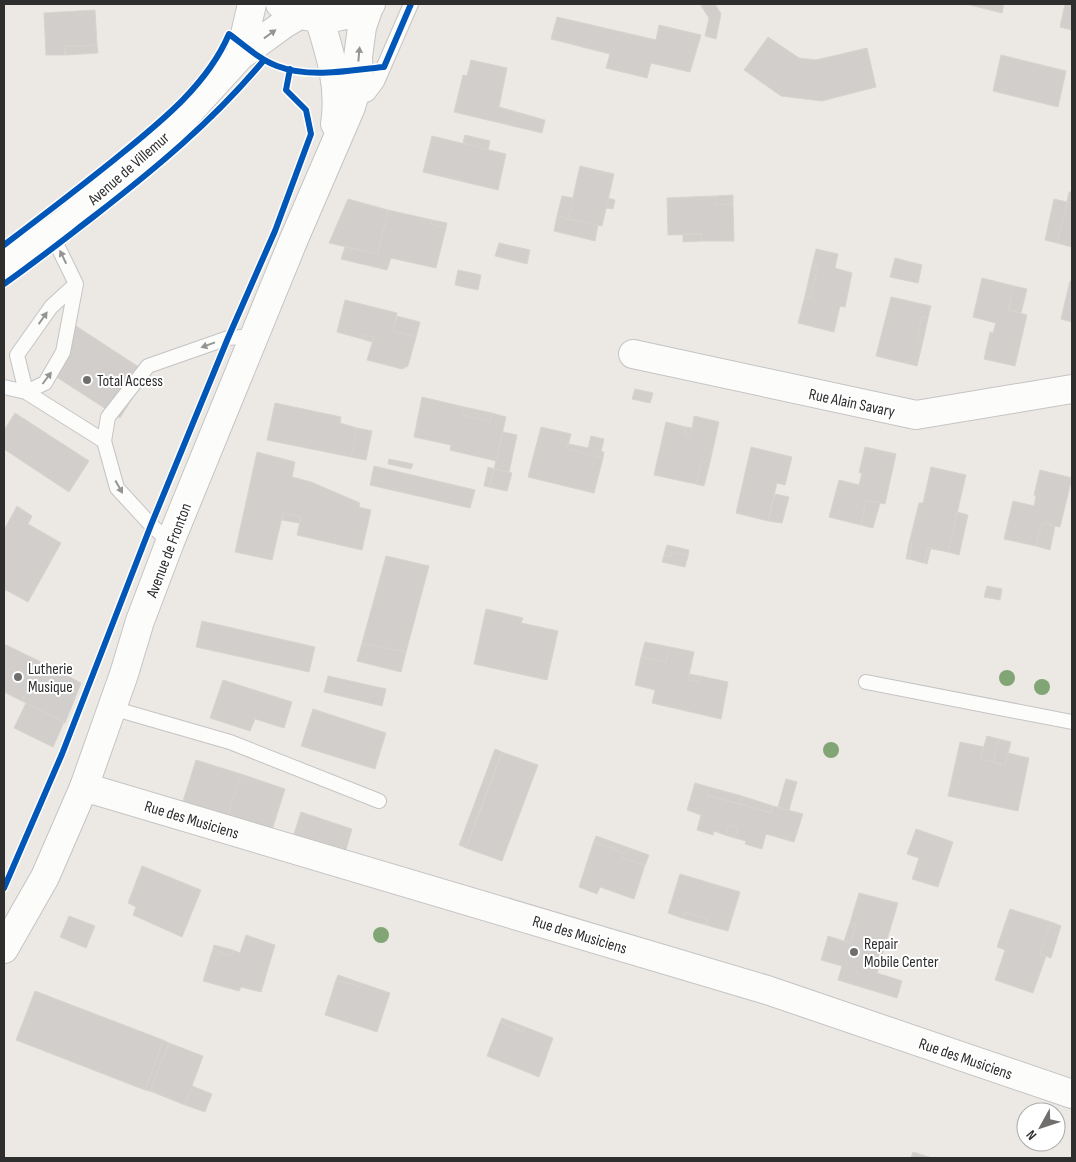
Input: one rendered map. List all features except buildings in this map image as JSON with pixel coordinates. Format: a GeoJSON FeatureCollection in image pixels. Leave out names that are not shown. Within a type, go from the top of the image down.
{"type":"FeatureCollection","features":[{"type":"Feature","properties":{"kind":"main road","name":"Avenue de Villemur"},"geometry":{"type":"LineString","coordinates":[[240,56],[252,4]]}},
{"type":"Feature","properties":{"kind":"main road","name":"Avenue de Fronton"},"geometry":{"type":"LineString","coordinates":[[4,949],[44,878],[84,787],[140,620],[170,542],[332,150],[337,112],[345,97],[359,79],[358,57],[362,27],[370,4]]}},
{"type":"Feature","properties":{"kind":"main road","name":"Avenue de Fronton"},"geometry":{"type":"LineString","coordinates":[[300,12],[346,16],[370,4]]}},
{"type":"Feature","properties":{"kind":"main road","name":"Avenue de Villemur"},"geometry":{"type":"LineString","coordinates":[[4,266],[56,229],[169,134],[240,56],[300,12]]}},
{"type":"Feature","properties":{"kind":"main road","name":"Avenue de Fronton"},"geometry":{"type":"LineString","coordinates":[[300,12],[345,97]]}},
{"type":"Feature","properties":{"kind":"main road","name":"Rue Alain Savary"},"geometry":{"type":"LineString","coordinates":[[633,354],[916,415],[1072,389]]}},
{"type":"Feature","properties":{"kind":"main road","name":"Rue des Musiciens"},"geometry":{"type":"LineString","coordinates":[[84,787],[767,990],[1072,1094]]}},
{"type":"Feature","properties":{"kind":"lane"},"geometry":{"type":"LineString","coordinates":[[345,97],[368,94],[377,82],[411,4]]}},
{"type":"Feature","properties":{"kind":"lane"},"geometry":{"type":"LineString","coordinates":[[26,392],[45,383],[63,352],[76,284],[57,245],[56,229]]}},
{"type":"Feature","properties":{"kind":"lane"},"geometry":{"type":"LineString","coordinates":[[26,392],[17,355],[51,307],[76,284]]}},
{"type":"Feature","properties":{"kind":"lane"},"geometry":{"type":"LineString","coordinates":[[170,542],[117,488],[104,441],[108,417],[148,366],[228,338],[255,336]]}},
{"type":"Feature","properties":{"kind":"lane"},"geometry":{"type":"LineString","coordinates":[[4,387],[26,392],[104,441]]}},
{"type":"Feature","properties":{"kind":"lane"},"geometry":{"type":"LineString","coordinates":[[866,682],[1072,722]]}},
{"type":"Feature","properties":{"kind":"lane"},"geometry":{"type":"LineString","coordinates":[[112,708],[230,742],[379,801]]}},
{"type":"Feature","properties":{"kind":"cycle path"},"geometry":{"type":"LineString","coordinates":[[4,245],[101,170],[180,103],[208,71],[220,53],[229,34],[264,60],[290,70],[330,73],[384,67],[411,4]]}},
{"type":"Feature","properties":{"kind":"cycle path"},"geometry":{"type":"LineString","coordinates":[[4,284],[139,181],[204,124],[264,60]]}},
{"type":"Feature","properties":{"kind":"cycle path"},"geometry":{"type":"LineString","coordinates":[[4,888],[62,754],[151,525],[228,338],[275,231],[311,134],[306,110],[286,90],[290,69]]}},
{"type":"Feature","properties":{"kind":"place","name":"Total Access"},"geometry":{"type":"Point","coordinates":[87,380]}},
{"type":"Feature","properties":{"kind":"place","name":"Lutherie Musique"},"geometry":{"type":"Point","coordinates":[18,677]}},
{"type":"Feature","properties":{"kind":"place","name":"Repair Mobile Center"},"geometry":{"type":"Point","coordinates":[854,952]}}]}
